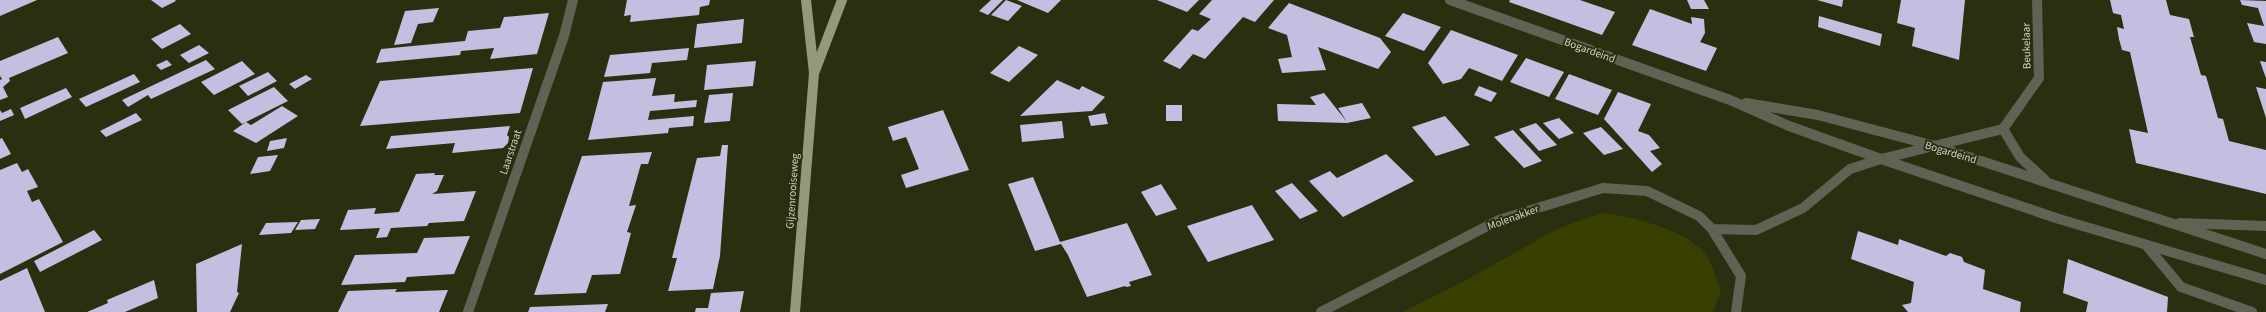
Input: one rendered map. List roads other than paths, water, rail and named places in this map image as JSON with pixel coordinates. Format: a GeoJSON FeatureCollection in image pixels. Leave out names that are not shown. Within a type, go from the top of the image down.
{"type":"FeatureCollection","features":[{"type":"Feature","properties":{"kind":"main road","name":"Gijzenrooiseweg"},"geometry":{"type":"LineString","coordinates":[[795,312],[814,73],[806,0]]}},
{"type":"Feature","properties":{"kind":"main road","name":"Gijzenrooiseweg"},"geometry":{"type":"LineString","coordinates":[[814,73],[842,0]]}},
{"type":"Feature","properties":{"kind":"street","name":"Laarstraat"},"geometry":{"type":"LineString","coordinates":[[468,312],[564,36],[573,0]]}},
{"type":"Feature","properties":{"kind":"street","name":"Bogardeind"},"geometry":{"type":"LineString","coordinates":[[1450,0],[1730,100],[1789,126],[1881,159],[2059,219],[2266,280]]}},
{"type":"Feature","properties":{"kind":"street","name":"Beukelaar"},"geometry":{"type":"LineString","coordinates":[[2003,129],[2038,78],[2037,0]]}},
{"type":"Feature","properties":{"kind":"street","name":"Bogardeind"},"geometry":{"type":"LineString","coordinates":[[1730,100],[1818,115],[1935,146],[2266,254]]}},
{"type":"Feature","properties":{"kind":"street"},"geometry":{"type":"LineString","coordinates":[[1712,229],[1756,230],[1803,208],[1850,169],[1881,159],[2003,129],[2020,157],[2048,183]]}},
{"type":"Feature","properties":{"kind":"street","name":"Molenakker"},"geometry":{"type":"LineString","coordinates":[[1321,312],[1499,220],[1604,188],[1647,191],[1699,216],[1712,229],[1741,276],[1736,312]]}},
{"type":"Feature","properties":{"kind":"street","name":"Bogardeind"},"geometry":{"type":"LineString","coordinates":[[2168,223],[2266,226]]}},
{"type":"Feature","properties":{"kind":"street"},"geometry":{"type":"LineString","coordinates":[[2146,245],[2181,287],[2252,312]]}}]}
